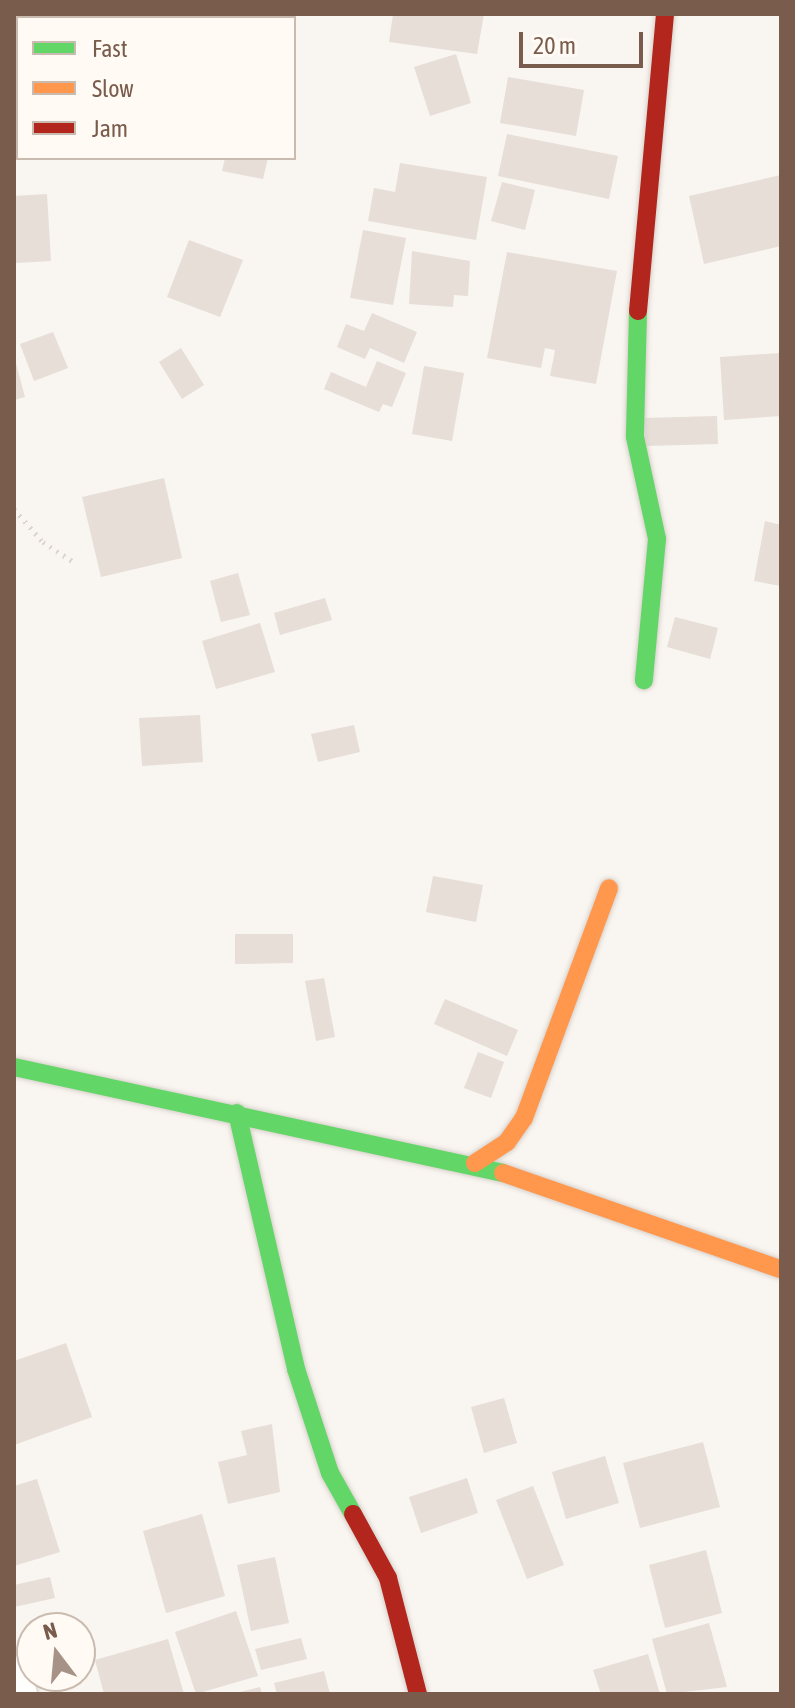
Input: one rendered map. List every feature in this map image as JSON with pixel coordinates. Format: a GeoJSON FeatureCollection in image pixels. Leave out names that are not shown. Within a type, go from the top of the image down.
{"type":"FeatureCollection","features":[{"type":"Feature","properties":{"kind":"street"},"geometry":{"type":"LineString","coordinates":[[644,680],[657,539],[635,437],[633,365],[665,14]]}},
{"type":"Feature","properties":{"kind":"street"},"geometry":{"type":"LineString","coordinates":[[475,1163],[507,1142],[524,1118],[609,888]]}},
{"type":"Feature","properties":{"kind":"street"},"geometry":{"type":"LineString","coordinates":[[14,1067],[475,1163],[781,1269]]}},
{"type":"Feature","properties":{"kind":"street"},"geometry":{"type":"LineString","coordinates":[[237,1113],[296,1369],[330,1473],[388,1578],[418,1694]]}},
{"type":"Feature","properties":{"kind":"street"},"geometry":{"type":"LineString","coordinates":[[14,1668],[21,1694]]}},
{"type":"Feature","properties":{"kind":"path"},"geometry":{"type":"LineString","coordinates":[[14,509],[43,542],[74,562]]}},
{"type":"Feature","properties":{"kind":"building"},"geometry":{"type":"Polygon","coordinates":[[[14,14],[40,14],[16,16],[16,20],[14,14]]]}},
{"type":"Feature","properties":{"kind":"building"},"geometry":{"type":"Polygon","coordinates":[[[154,14],[200,16],[154,16],[154,14]]]}},
{"type":"Feature","properties":{"kind":"building"},"geometry":{"type":"Polygon","coordinates":[[[393,14],[484,14],[477,54],[389,42],[393,14]]]}},
{"type":"Feature","properties":{"kind":"building"},"geometry":{"type":"Polygon","coordinates":[[[456,54],[471,103],[430,116],[414,67],[456,54]]]}},
{"type":"Feature","properties":{"kind":"building"},"geometry":{"type":"Polygon","coordinates":[[[508,77],[584,90],[576,136],[500,123],[508,77]]]}},
{"type":"Feature","properties":{"kind":"building"},"geometry":{"type":"Polygon","coordinates":[[[507,134],[618,156],[609,199],[498,176],[507,134]]]}},
{"type":"Feature","properties":{"kind":"building"},"geometry":{"type":"Polygon","coordinates":[[[225,160],[268,160],[263,179],[222,171],[225,160]]]}},
{"type":"Feature","properties":{"kind":"building"},"geometry":{"type":"Polygon","coordinates":[[[400,163],[487,177],[476,240],[368,221],[374,188],[395,192],[400,163]]]}},
{"type":"Feature","properties":{"kind":"building"},"geometry":{"type":"Polygon","coordinates":[[[781,175],[781,246],[704,264],[689,196],[781,175]]]}},
{"type":"Feature","properties":{"kind":"building"},"geometry":{"type":"Polygon","coordinates":[[[502,182],[535,190],[525,230],[491,221],[502,182]]]}},
{"type":"Feature","properties":{"kind":"building"},"geometry":{"type":"Polygon","coordinates":[[[47,194],[51,261],[16,263],[14,196],[47,194]]]}},
{"type":"Feature","properties":{"kind":"building"},"geometry":{"type":"Polygon","coordinates":[[[363,230],[406,238],[393,305],[350,298],[363,230]]]}},
{"type":"Feature","properties":{"kind":"building"},"geometry":{"type":"Polygon","coordinates":[[[189,240],[243,260],[220,317],[167,297],[189,240]]]}},
{"type":"Feature","properties":{"kind":"building"},"geometry":{"type":"Polygon","coordinates":[[[412,251],[470,261],[468,296],[454,295],[453,307],[409,304],[412,251]]]}},
{"type":"Feature","properties":{"kind":"building"},"geometry":{"type":"Polygon","coordinates":[[[507,252],[617,271],[596,384],[550,376],[555,350],[545,348],[541,368],[487,358],[507,252]]]}},
{"type":"Feature","properties":{"kind":"building"},"geometry":{"type":"Polygon","coordinates":[[[372,313],[417,332],[404,363],[370,348],[365,359],[337,347],[346,324],[364,331],[372,313]]]}},
{"type":"Feature","properties":{"kind":"building"},"geometry":{"type":"Polygon","coordinates":[[[53,332],[68,368],[34,381],[20,344],[53,332]]]}},
{"type":"Feature","properties":{"kind":"building"},"geometry":{"type":"Polygon","coordinates":[[[181,348],[204,385],[182,399],[159,362],[181,348]]]}},
{"type":"Feature","properties":{"kind":"building"},"geometry":{"type":"Polygon","coordinates":[[[781,353],[781,416],[724,420],[720,357],[781,353]]]}},
{"type":"Feature","properties":{"kind":"building"},"geometry":{"type":"Polygon","coordinates":[[[14,361],[25,397],[14,400],[14,361]]]}},
{"type":"Feature","properties":{"kind":"building"},"geometry":{"type":"Polygon","coordinates":[[[377,361],[406,373],[392,407],[383,404],[379,412],[324,389],[331,372],[366,387],[377,361]]]}},
{"type":"Feature","properties":{"kind":"building"},"geometry":{"type":"Polygon","coordinates":[[[424,366],[464,373],[452,441],[412,434],[424,366]]]}},
{"type":"Feature","properties":{"kind":"building"},"geometry":{"type":"Polygon","coordinates":[[[717,416],[718,444],[645,446],[644,418],[717,416]]]}},
{"type":"Feature","properties":{"kind":"building"},"geometry":{"type":"Polygon","coordinates":[[[164,478],[182,558],[101,577],[82,497],[164,478]]]}},
{"type":"Feature","properties":{"kind":"building"},"geometry":{"type":"Polygon","coordinates":[[[765,521],[781,525],[781,586],[754,581],[765,521]]]}},
{"type":"Feature","properties":{"kind":"building"},"geometry":{"type":"Polygon","coordinates":[[[238,573],[250,615],[221,622],[210,581],[238,573]]]}},
{"type":"Feature","properties":{"kind":"building"},"geometry":{"type":"Polygon","coordinates":[[[325,598],[332,620],[280,635],[274,613],[325,598]]]}},
{"type":"Feature","properties":{"kind":"building"},"geometry":{"type":"Polygon","coordinates":[[[675,617],[718,628],[710,659],[667,647],[675,617]]]}},
{"type":"Feature","properties":{"kind":"building"},"geometry":{"type":"Polygon","coordinates":[[[260,623],[275,672],[216,689],[202,641],[260,623]]]}},
{"type":"Feature","properties":{"kind":"building"},"geometry":{"type":"Polygon","coordinates":[[[200,715],[203,762],[142,766],[139,718],[200,715]]]}},
{"type":"Feature","properties":{"kind":"building"},"geometry":{"type":"Polygon","coordinates":[[[354,725],[360,752],[318,762],[311,734],[354,725]]]}},
{"type":"Feature","properties":{"kind":"building"},"geometry":{"type":"Polygon","coordinates":[[[433,876],[483,885],[476,922],[426,912],[433,876]]]}},
{"type":"Feature","properties":{"kind":"building"},"geometry":{"type":"Polygon","coordinates":[[[235,934],[293,934],[293,963],[235,964],[235,934]]]}},
{"type":"Feature","properties":{"kind":"building"},"geometry":{"type":"Polygon","coordinates":[[[324,978],[335,1037],[316,1041],[305,981],[324,978]]]}},
{"type":"Feature","properties":{"kind":"building"},"geometry":{"type":"Polygon","coordinates":[[[445,999],[518,1030],[507,1056],[434,1024],[445,999]]]}},
{"type":"Feature","properties":{"kind":"building"},"geometry":{"type":"Polygon","coordinates":[[[478,1052],[504,1062],[491,1098],[464,1088],[478,1052]]]}},
{"type":"Feature","properties":{"kind":"building"},"geometry":{"type":"Polygon","coordinates":[[[66,1343],[92,1417],[14,1445],[14,1361],[66,1343]]]}},
{"type":"Feature","properties":{"kind":"building"},"geometry":{"type":"Polygon","coordinates":[[[504,1398],[517,1443],[484,1453],[471,1407],[504,1398]]]}},
{"type":"Feature","properties":{"kind":"building"},"geometry":{"type":"Polygon","coordinates":[[[272,1424],[280,1492],[228,1504],[218,1462],[247,1455],[241,1431],[272,1424]]]}},
{"type":"Feature","properties":{"kind":"building"},"geometry":{"type":"Polygon","coordinates":[[[703,1442],[720,1507],[640,1528],[623,1463],[703,1442]]]}},
{"type":"Feature","properties":{"kind":"building"},"geometry":{"type":"Polygon","coordinates":[[[605,1456],[619,1503],[566,1519],[552,1472],[605,1456]]]}},
{"type":"Feature","properties":{"kind":"building"},"geometry":{"type":"Polygon","coordinates":[[[467,1478],[478,1513],[421,1533],[409,1497],[467,1478]]]}},
{"type":"Feature","properties":{"kind":"building"},"geometry":{"type":"Polygon","coordinates":[[[37,1479],[60,1552],[14,1566],[14,1486],[37,1479]]]}},
{"type":"Feature","properties":{"kind":"building"},"geometry":{"type":"Polygon","coordinates":[[[533,1486],[564,1565],[527,1579],[496,1500],[533,1486]]]}},
{"type":"Feature","properties":{"kind":"building"},"geometry":{"type":"Polygon","coordinates":[[[202,1514],[225,1596],[166,1613],[143,1531],[202,1514]]]}},
{"type":"Feature","properties":{"kind":"building"},"geometry":{"type":"Polygon","coordinates":[[[706,1550],[722,1613],[665,1628],[649,1565],[706,1550]]]}},
{"type":"Feature","properties":{"kind":"building"},"geometry":{"type":"Polygon","coordinates":[[[275,1557],[289,1623],[251,1631],[237,1565],[275,1557]]]}},
{"type":"Feature","properties":{"kind":"building"},"geometry":{"type":"Polygon","coordinates":[[[50,1577],[55,1598],[14,1607],[14,1585],[50,1577]]]}},
{"type":"Feature","properties":{"kind":"building"},"geometry":{"type":"Polygon","coordinates":[[[236,1611],[258,1676],[196,1694],[175,1632],[236,1611]]]}},
{"type":"Feature","properties":{"kind":"building"},"geometry":{"type":"Polygon","coordinates":[[[709,1623],[727,1687],[667,1694],[652,1639],[709,1623]]]}},
{"type":"Feature","properties":{"kind":"building"},"geometry":{"type":"Polygon","coordinates":[[[301,1638],[307,1659],[261,1670],[255,1649],[301,1638]]]}},
{"type":"Feature","properties":{"kind":"building"},"geometry":{"type":"Polygon","coordinates":[[[168,1639],[184,1694],[104,1694],[96,1660],[168,1639]]]}},
{"type":"Feature","properties":{"kind":"building"},"geometry":{"type":"Polygon","coordinates":[[[648,1654],[660,1694],[601,1694],[593,1670],[648,1654]]]}},
{"type":"Feature","properties":{"kind":"building"},"geometry":{"type":"Polygon","coordinates":[[[324,1671],[330,1694],[277,1694],[274,1683],[324,1671]]]}},
{"type":"Feature","properties":{"kind":"building"},"geometry":{"type":"Polygon","coordinates":[[[260,1687],[262,1694],[236,1694],[236,1693],[260,1687]]]}},
{"type":"Feature","properties":{"kind":"traffic: fast"},"geometry":{"type":"LineString","coordinates":[[638,311],[635,437],[657,539],[644,680]]}},
{"type":"Feature","properties":{"kind":"traffic: fast"},"geometry":{"type":"LineString","coordinates":[[14,1067],[503,1173]]}},
{"type":"Feature","properties":{"kind":"traffic: fast"},"geometry":{"type":"LineString","coordinates":[[237,1113],[296,1369],[330,1473],[353,1514]]}},
{"type":"Feature","properties":{"kind":"traffic: slow"},"geometry":{"type":"LineString","coordinates":[[475,1163],[507,1142],[524,1118],[609,888]]}},
{"type":"Feature","properties":{"kind":"traffic: slow"},"geometry":{"type":"LineString","coordinates":[[503,1173],[781,1269]]}},
{"type":"Feature","properties":{"kind":"traffic: jam"},"geometry":{"type":"LineString","coordinates":[[638,311],[665,14]]}},
{"type":"Feature","properties":{"kind":"traffic: jam"},"geometry":{"type":"LineString","coordinates":[[353,1514],[388,1578],[418,1694]]}}]}
